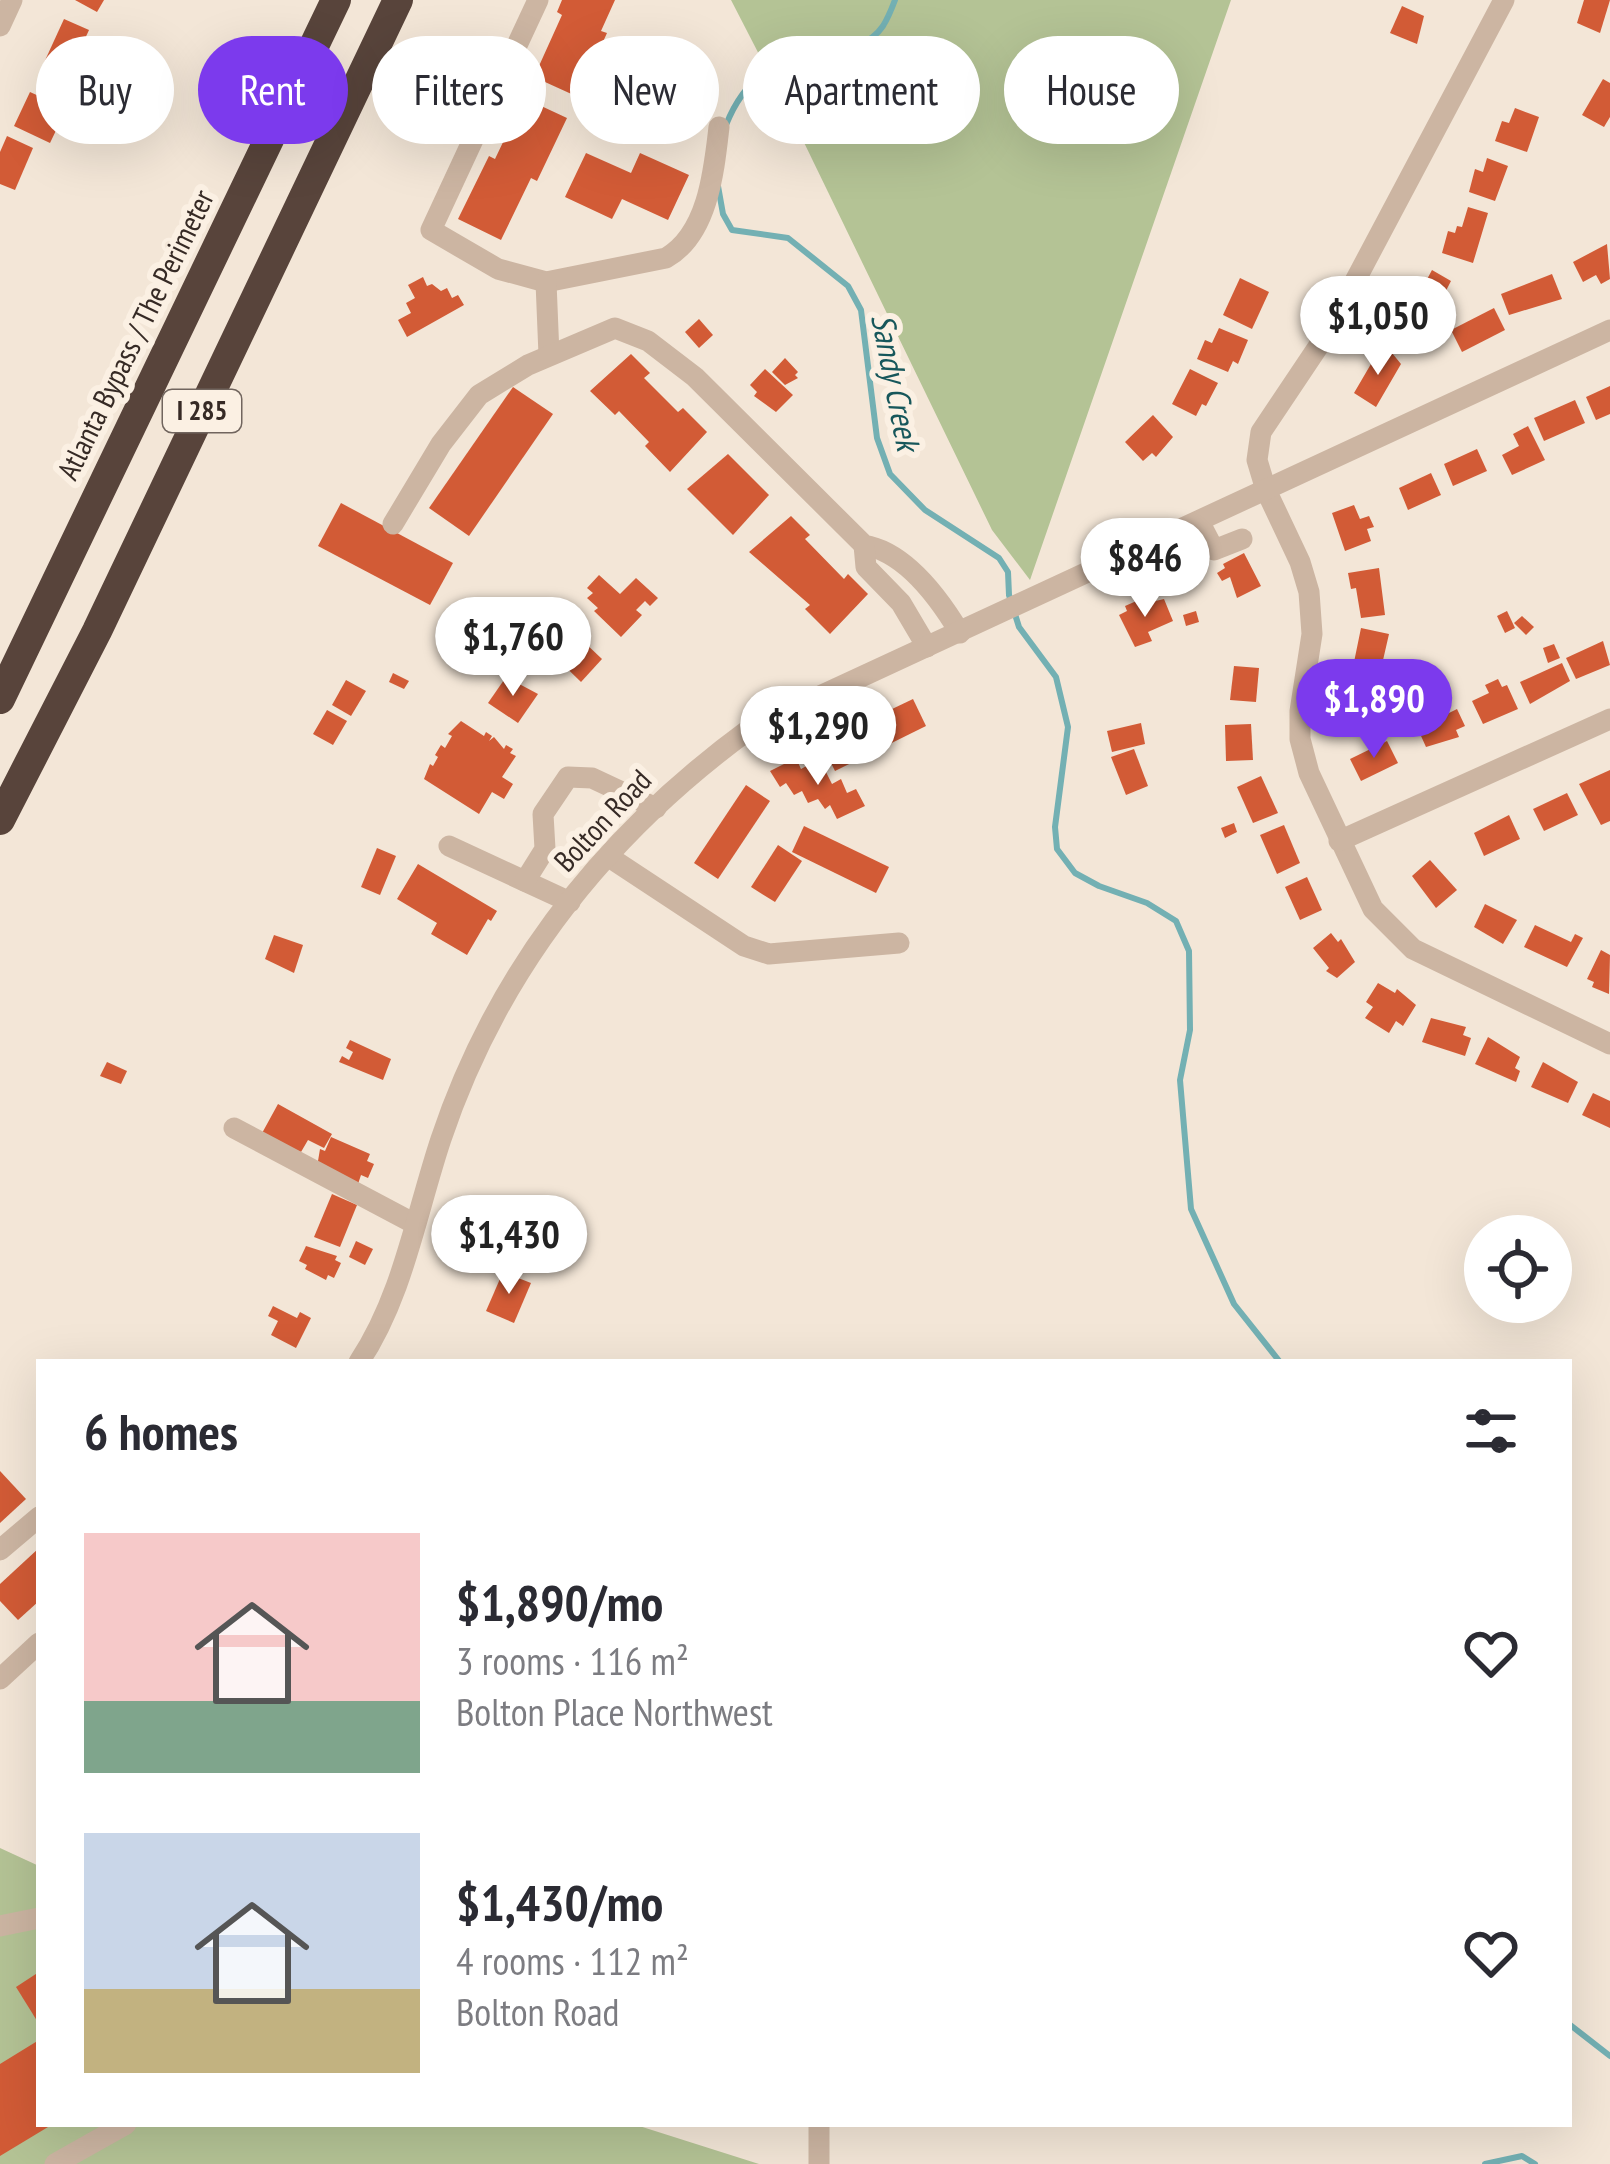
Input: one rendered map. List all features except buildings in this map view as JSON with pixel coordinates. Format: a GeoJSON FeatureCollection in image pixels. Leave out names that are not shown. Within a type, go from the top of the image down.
{"type":"FeatureCollection","features":[{"type":"Feature","properties":{"kind":"highway","name":"Atlanta Bypass / The Perimeter"},"geometry":{"type":"LineString","coordinates":[[0,700],[336,0]]}},
{"type":"Feature","properties":{"kind":"highway","name":"I 285"},"geometry":{"type":"LineString","coordinates":[[0,820],[97,631],[398,0]]}},
{"type":"Feature","properties":{"kind":"street"},"geometry":{"type":"LineString","coordinates":[[0,26],[12,0]]}},
{"type":"Feature","properties":{"kind":"street"},"geometry":{"type":"LineString","coordinates":[[538,0],[431,230],[498,269],[546,282],[666,258],[691,236],[713,179],[717,144]]}},
{"type":"Feature","properties":{"kind":"street"},"geometry":{"type":"LineString","coordinates":[[1504,0],[1328,332],[1262,432],[1257,460],[1309,592],[1312,634],[1300,739],[1309,772],[1372,909],[1413,949],[1610,1044]]}},
{"type":"Feature","properties":{"kind":"street"},"geometry":{"type":"LineString","coordinates":[[546,282],[549,355]]}},
{"type":"Feature","properties":{"kind":"street"},"geometry":{"type":"LineString","coordinates":[[393,524],[478,395],[608,328],[649,341],[695,377],[864,545],[888,549],[960,633]]}},
{"type":"Feature","properties":{"kind":"street","name":"Bolton Road"},"geometry":{"type":"LineString","coordinates":[[361,1359],[392,1301],[442,1135],[495,1007],[539,937],[686,776],[751,728],[1610,330]]}},
{"type":"Feature","properties":{"kind":"street"},"geometry":{"type":"LineString","coordinates":[[1199,521],[1214,550],[1242,539]]}},
{"type":"Feature","properties":{"kind":"street"},"geometry":{"type":"LineString","coordinates":[[864,545],[866,567],[897,599],[927,647]]}},
{"type":"Feature","properties":{"kind":"street"},"geometry":{"type":"LineString","coordinates":[[897,599],[919,580]]}},
{"type":"Feature","properties":{"kind":"street"},"geometry":{"type":"LineString","coordinates":[[1339,841],[1610,719]]}},
{"type":"Feature","properties":{"kind":"street"},"geometry":{"type":"LineString","coordinates":[[525,881],[545,849],[543,814],[568,777],[592,778],[656,808]]}},
{"type":"Feature","properties":{"kind":"street"},"geometry":{"type":"LineString","coordinates":[[449,846],[570,902]]}},
{"type":"Feature","properties":{"kind":"street"},"geometry":{"type":"LineString","coordinates":[[609,857],[744,946],[769,954],[899,943]]}},
{"type":"Feature","properties":{"kind":"street"},"geometry":{"type":"LineString","coordinates":[[234,1128],[415,1224]]}},
{"type":"Feature","properties":{"kind":"street"},"geometry":{"type":"LineString","coordinates":[[0,1550],[36,1520]]}},
{"type":"Feature","properties":{"kind":"street"},"geometry":{"type":"LineString","coordinates":[[0,1678],[36,1646]]}},
{"type":"Feature","properties":{"kind":"street"},"geometry":{"type":"LineString","coordinates":[[0,1927],[36,1919]]}},
{"type":"Feature","properties":{"kind":"street"},"geometry":{"type":"LineString","coordinates":[[55,2164],[122,2127]]}},
{"type":"Feature","properties":{"kind":"street"},"geometry":{"type":"LineString","coordinates":[[819,2127],[819,2164]]}},
{"type":"Feature","properties":{"kind":"green space"},"geometry":{"type":"Polygon","coordinates":[[[731,0],[1231,0],[1030,580],[992,530],[805,144],[980,144],[980,36],[750,36],[731,0]]]}},
{"type":"Feature","properties":{"kind":"green space"},"geometry":{"type":"Polygon","coordinates":[[[0,1848],[36,1865],[36,2127],[642,2127],[759,2164],[0,2164],[0,1848]]]}},
{"type":"Feature","properties":{"kind":"waterway","name":"Sandy Creek"},"geometry":{"type":"LineString","coordinates":[[726,125],[743,94],[763,74],[785,62],[868,40],[883,26],[895,0]]}},
{"type":"Feature","properties":{"kind":"waterway","name":"Sandy Creek"},"geometry":{"type":"LineString","coordinates":[[718,186],[723,214],[732,230],[788,238],[848,286],[861,310],[877,438],[890,474],[925,510],[999,558],[1008,572],[1019,627],[1056,677],[1068,727],[1055,827],[1057,849],[1075,873],[1147,903],[1176,921],[1189,951],[1190,1030],[1180,1080],[1191,1209],[1234,1304],[1278,1359]]}},
{"type":"Feature","properties":{"kind":"waterway","name":"Sandy Creek"},"geometry":{"type":"LineString","coordinates":[[1572,2026],[1610,2056]]}},
{"type":"Feature","properties":{"kind":"waterway"},"geometry":{"type":"LineString","coordinates":[[1485,2164],[1522,2156],[1535,2164]]}}]}
